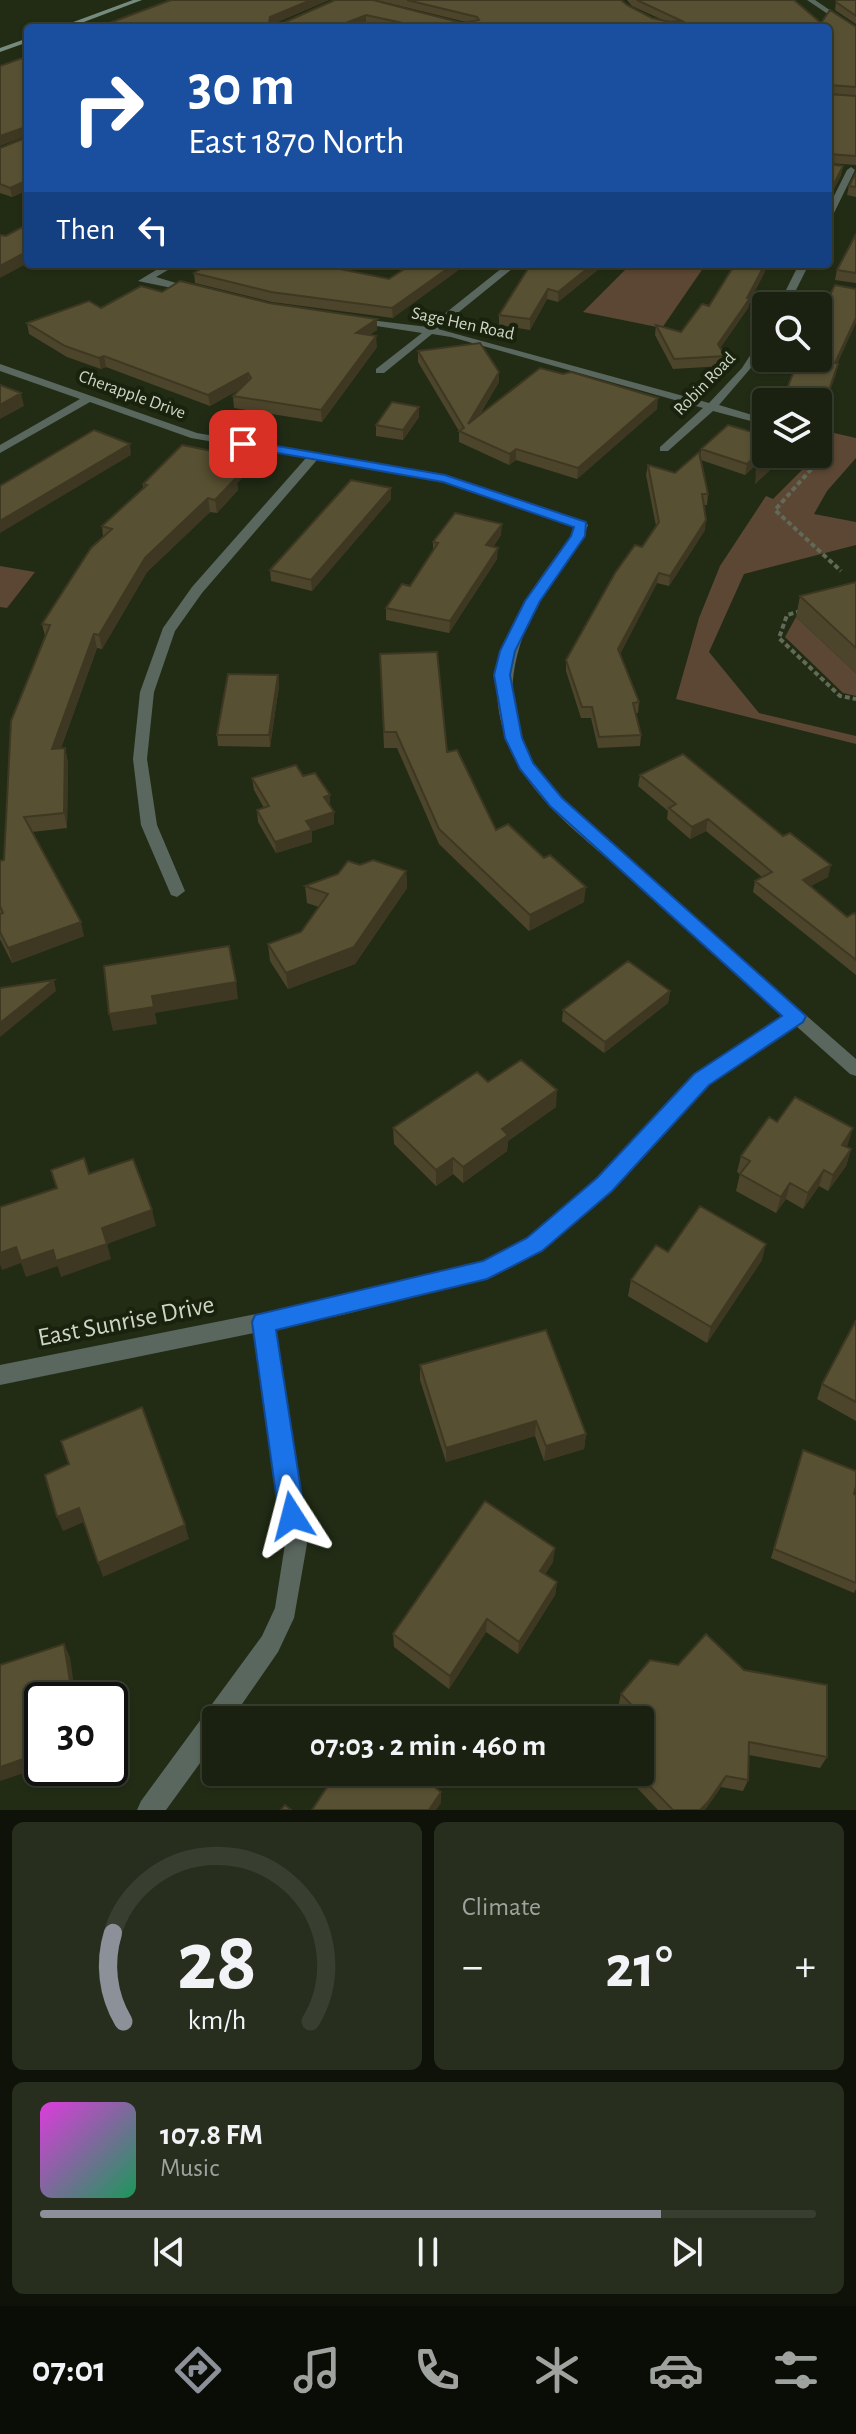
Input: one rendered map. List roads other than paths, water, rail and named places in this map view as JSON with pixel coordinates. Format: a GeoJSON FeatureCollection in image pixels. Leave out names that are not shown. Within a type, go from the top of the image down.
{"type":"FeatureCollection","features":[{"type":"Feature","properties":{"kind":"main road"},"geometry":{"type":"LineString","coordinates":[[76,24],[139,0]]}},
{"type":"Feature","properties":{"kind":"main road"},"geometry":{"type":"LineString","coordinates":[[0,50],[24,41]]}},
{"type":"Feature","properties":{"kind":"street"},"geometry":{"type":"LineString","coordinates":[[810,0],[856,31]]}},
{"type":"Feature","properties":{"kind":"street"},"geometry":{"type":"LineString","coordinates":[[832,210],[854,170],[839,169]]}},
{"type":"Feature","properties":{"kind":"street"},"geometry":{"type":"LineString","coordinates":[[166,268],[143,281],[202,293]]}},
{"type":"Feature","properties":{"kind":"street"},"geometry":{"type":"LineString","coordinates":[[380,371],[508,268]]}},
{"type":"Feature","properties":{"kind":"street"},"geometry":{"type":"LineString","coordinates":[[790,292],[802,268]]}},
{"type":"Feature","properties":{"kind":"street","name":"Sage Hen Road"},"geometry":{"type":"LineString","coordinates":[[351,319],[430,330],[595,372],[752,418]]}},
{"type":"Feature","properties":{"kind":"street","name":"Robin Road"},"geometry":{"type":"LineString","coordinates":[[664,449],[710,407],[752,361]]}},
{"type":"Feature","properties":{"kind":"street","name":"Cherapple Drive"},"geometry":{"type":"LineString","coordinates":[[0,367],[195,436],[445,479],[582,525],[578,536],[533,601],[507,651],[502,675],[508,717],[526,765],[556,802],[796,1016]]}},
{"type":"Feature","properties":{"kind":"street"},"geometry":{"type":"LineString","coordinates":[[0,450],[88,399]]}},
{"type":"Feature","properties":{"kind":"street"},"geometry":{"type":"LineString","coordinates":[[177,891],[148,815],[140,759],[147,692],[168,631],[197,590],[315,455]]}},
{"type":"Feature","properties":{"kind":"street"},"geometry":{"type":"LineString","coordinates":[[796,1016],[856,1069]]}},
{"type":"Feature","properties":{"kind":"street","name":"East Sunrise Drive"},"geometry":{"type":"LineString","coordinates":[[0,1375],[342,1306],[487,1269],[534,1245],[604,1185],[702,1079],[796,1016]]}},
{"type":"Feature","properties":{"kind":"street"},"geometry":{"type":"LineString","coordinates":[[226,1706],[270,1644],[286,1610],[296,1544],[263,1322]]}},
{"type":"Feature","properties":{"kind":"street"},"geometry":{"type":"LineString","coordinates":[[150,1810],[202,1739]]}}]}
